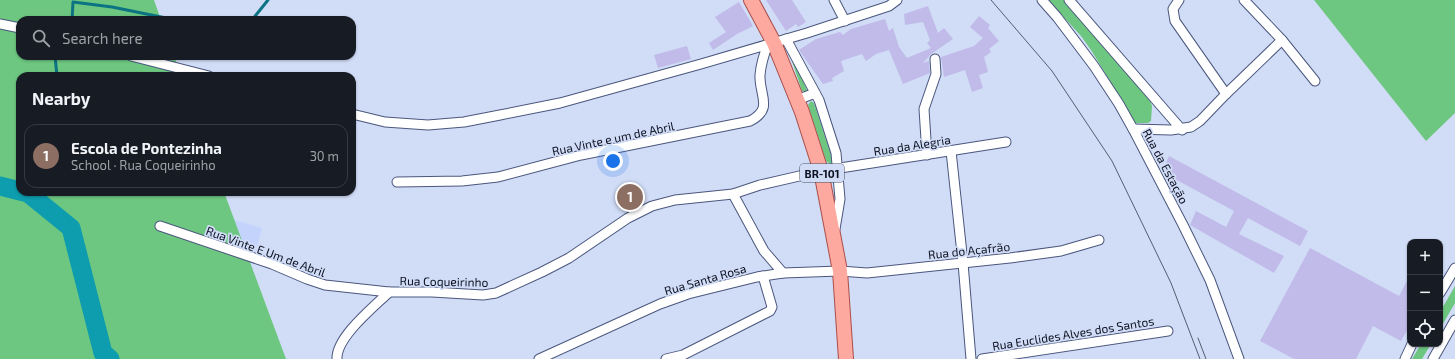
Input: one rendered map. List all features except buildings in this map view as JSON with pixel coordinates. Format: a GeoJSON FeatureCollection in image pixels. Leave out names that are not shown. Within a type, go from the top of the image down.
{"type":"FeatureCollection","features":[{"type":"Feature","properties":{"kind":"main road","name":"BR-101"},"geometry":{"type":"LineString","coordinates":[[751,0],[776,42],[821,171],[840,271],[846,359]]}},
{"type":"Feature","properties":{"kind":"street"},"geometry":{"type":"LineString","coordinates":[[834,0],[845,21]]}},
{"type":"Feature","properties":{"kind":"street"},"geometry":{"type":"LineString","coordinates":[[356,115],[385,122],[415,124],[464,122],[560,103],[845,21],[889,6],[897,0]]}},
{"type":"Feature","properties":{"kind":"street","name":"Rua da Estação"},"geometry":{"type":"LineString","coordinates":[[1042,0],[1057,17],[1094,66],[1119,104],[1133,129],[1210,280],[1239,359]]}},
{"type":"Feature","properties":{"kind":"street"},"geometry":{"type":"LineString","coordinates":[[1069,0],[1182,130]]}},
{"type":"Feature","properties":{"kind":"street"},"geometry":{"type":"LineString","coordinates":[[1179,0],[1173,10],[1175,21],[1226,94]]}},
{"type":"Feature","properties":{"kind":"street"},"geometry":{"type":"LineString","coordinates":[[1244,0],[1282,40],[1315,81]]}},
{"type":"Feature","properties":{"kind":"street"},"geometry":{"type":"LineString","coordinates":[[0,24],[16,27]]}},
{"type":"Feature","properties":{"kind":"street"},"geometry":{"type":"LineString","coordinates":[[1133,129],[1182,130],[1191,127],[1200,121],[1282,40]]}},
{"type":"Feature","properties":{"kind":"street"},"geometry":{"type":"LineString","coordinates":[[776,42],[815,93],[836,153],[840,199],[833,236]]}},
{"type":"Feature","properties":{"kind":"street","name":"Rua Vinte e um de Abril"},"geometry":{"type":"LineString","coordinates":[[397,182],[462,180],[498,177],[581,155],[750,121],[758,117],[763,110],[764,101],[760,76],[776,42]]}},
{"type":"Feature","properties":{"kind":"street"},"geometry":{"type":"LineString","coordinates":[[927,155],[924,109],[936,74],[935,58]]}},
{"type":"Feature","properties":{"kind":"street"},"geometry":{"type":"LineString","coordinates":[[147,60],[193,72]]}},
{"type":"Feature","properties":{"kind":"street"},"geometry":{"type":"LineString","coordinates":[[797,100],[815,93]]}},
{"type":"Feature","properties":{"kind":"street","name":"Rua da Alegria"},"geometry":{"type":"LineString","coordinates":[[821,171],[951,152],[1006,142]]}},
{"type":"Feature","properties":{"kind":"street"},"geometry":{"type":"LineString","coordinates":[[951,152],[963,263],[971,359]]}},
{"type":"Feature","properties":{"kind":"street","name":"Rua Coqueirinho"},"geometry":{"type":"LineString","coordinates":[[337,359],[341,344],[346,334],[389,292],[432,292],[483,295],[496,293],[569,258],[640,211],[675,200],[733,194],[760,185],[821,171]]}},
{"type":"Feature","properties":{"kind":"street"},"geometry":{"type":"LineString","coordinates":[[733,194],[764,251],[783,273]]}},
{"type":"Feature","properties":{"kind":"street","name":"Rua Vinte E Um de Abril"},"geometry":{"type":"LineString","coordinates":[[160,226],[272,264],[325,285],[389,292]]}},
{"type":"Feature","properties":{"kind":"street","name":"Rua do Açafrão"},"geometry":{"type":"LineString","coordinates":[[840,271],[867,273],[1035,255],[1099,240]]}},
{"type":"Feature","properties":{"kind":"street"},"geometry":{"type":"LineString","coordinates":[[1443,288],[1455,268]]}},
{"type":"Feature","properties":{"kind":"street","name":"Rua Santa Rosa"},"geometry":{"type":"LineString","coordinates":[[539,359],[674,299],[722,285],[764,276],[783,273],[840,271]]}},
{"type":"Feature","properties":{"kind":"street"},"geometry":{"type":"LineString","coordinates":[[666,359],[683,355],[770,311],[772,307],[764,276]]}},
{"type":"Feature","properties":{"kind":"street"},"geometry":{"type":"LineString","coordinates":[[1433,359],[1455,320]]}},
{"type":"Feature","properties":{"kind":"street","name":"Rua Euclides Alves dos Santos"},"geometry":{"type":"LineString","coordinates":[[982,359],[1168,331]]}},
{"type":"Feature","properties":{"kind":"street"},"geometry":{"type":"LineString","coordinates":[[1405,359],[1411,347]]}},
{"type":"Feature","properties":{"kind":"shaded area"},"geometry":{"type":"Polygon","coordinates":[[[188,207],[262,228],[257,246],[183,226],[188,207]]]}},
{"type":"Feature","properties":{"kind":"green space"},"geometry":{"type":"Polygon","coordinates":[[[0,0],[154,0],[160,16],[16,16],[16,60],[176,60],[180,72],[16,72],[16,196],[225,196],[286,359],[0,359],[0,0]]]}},
{"type":"Feature","properties":{"kind":"green space"},"geometry":{"type":"Polygon","coordinates":[[[1048,0],[1064,0],[1149,98],[1152,106],[1151,121],[1148,123],[1134,123],[1129,118],[1126,107],[1091,50],[1081,36],[1048,0]]]}},
{"type":"Feature","properties":{"kind":"green space"},"geometry":{"type":"Polygon","coordinates":[[[1314,0],[1455,0],[1455,113],[1426,141],[1314,0]]]}},
{"type":"Feature","properties":{"kind":"green space"},"geometry":{"type":"Polygon","coordinates":[[[789,52],[791,53],[807,90],[806,92],[802,91],[789,52]]]}},
{"type":"Feature","properties":{"kind":"green space"},"geometry":{"type":"Polygon","coordinates":[[[811,101],[814,103],[833,161],[830,164],[826,161],[808,105],[811,101]]]}},
{"type":"Feature","properties":{"kind":"green space"},"geometry":{"type":"Polygon","coordinates":[[[1455,286],[1455,303],[1443,324],[1443,307],[1455,286]]]}},
{"type":"Feature","properties":{"kind":"green space"},"geometry":{"type":"Polygon","coordinates":[[[1419,347],[1429,347],[1422,359],[1412,359],[1419,347]]]}},
{"type":"Feature","properties":{"kind":"waterway"},"geometry":{"type":"LineString","coordinates":[[255,16],[268,0]]}},
{"type":"Feature","properties":{"kind":"waterway"},"geometry":{"type":"LineString","coordinates":[[72,16],[73,2],[112,7],[156,16]]}},
{"type":"Feature","properties":{"kind":"waterway"},"geometry":{"type":"LineString","coordinates":[[55,60],[57,72]]}},
{"type":"Feature","properties":{"kind":"waterway"},"geometry":{"type":"LineString","coordinates":[[0,186],[16,190]]}},
{"type":"Feature","properties":{"kind":"waterway"},"geometry":{"type":"LineString","coordinates":[[32,196],[71,228],[103,353],[110,359]]}},
{"type":"Feature","properties":{"kind":"tram line"},"geometry":{"type":"LineString","coordinates":[[991,0],[1052,71],[1112,161],[1171,283],[1200,359]]}},
{"type":"Feature","properties":{"kind":"tram line"},"geometry":{"type":"LineString","coordinates":[[1198,338],[1206,359]]}},
{"type":"Feature","properties":{"kind":"place","name":"Escola de Pontezinha"},"geometry":{"type":"Point","coordinates":[630,197]}}]}
